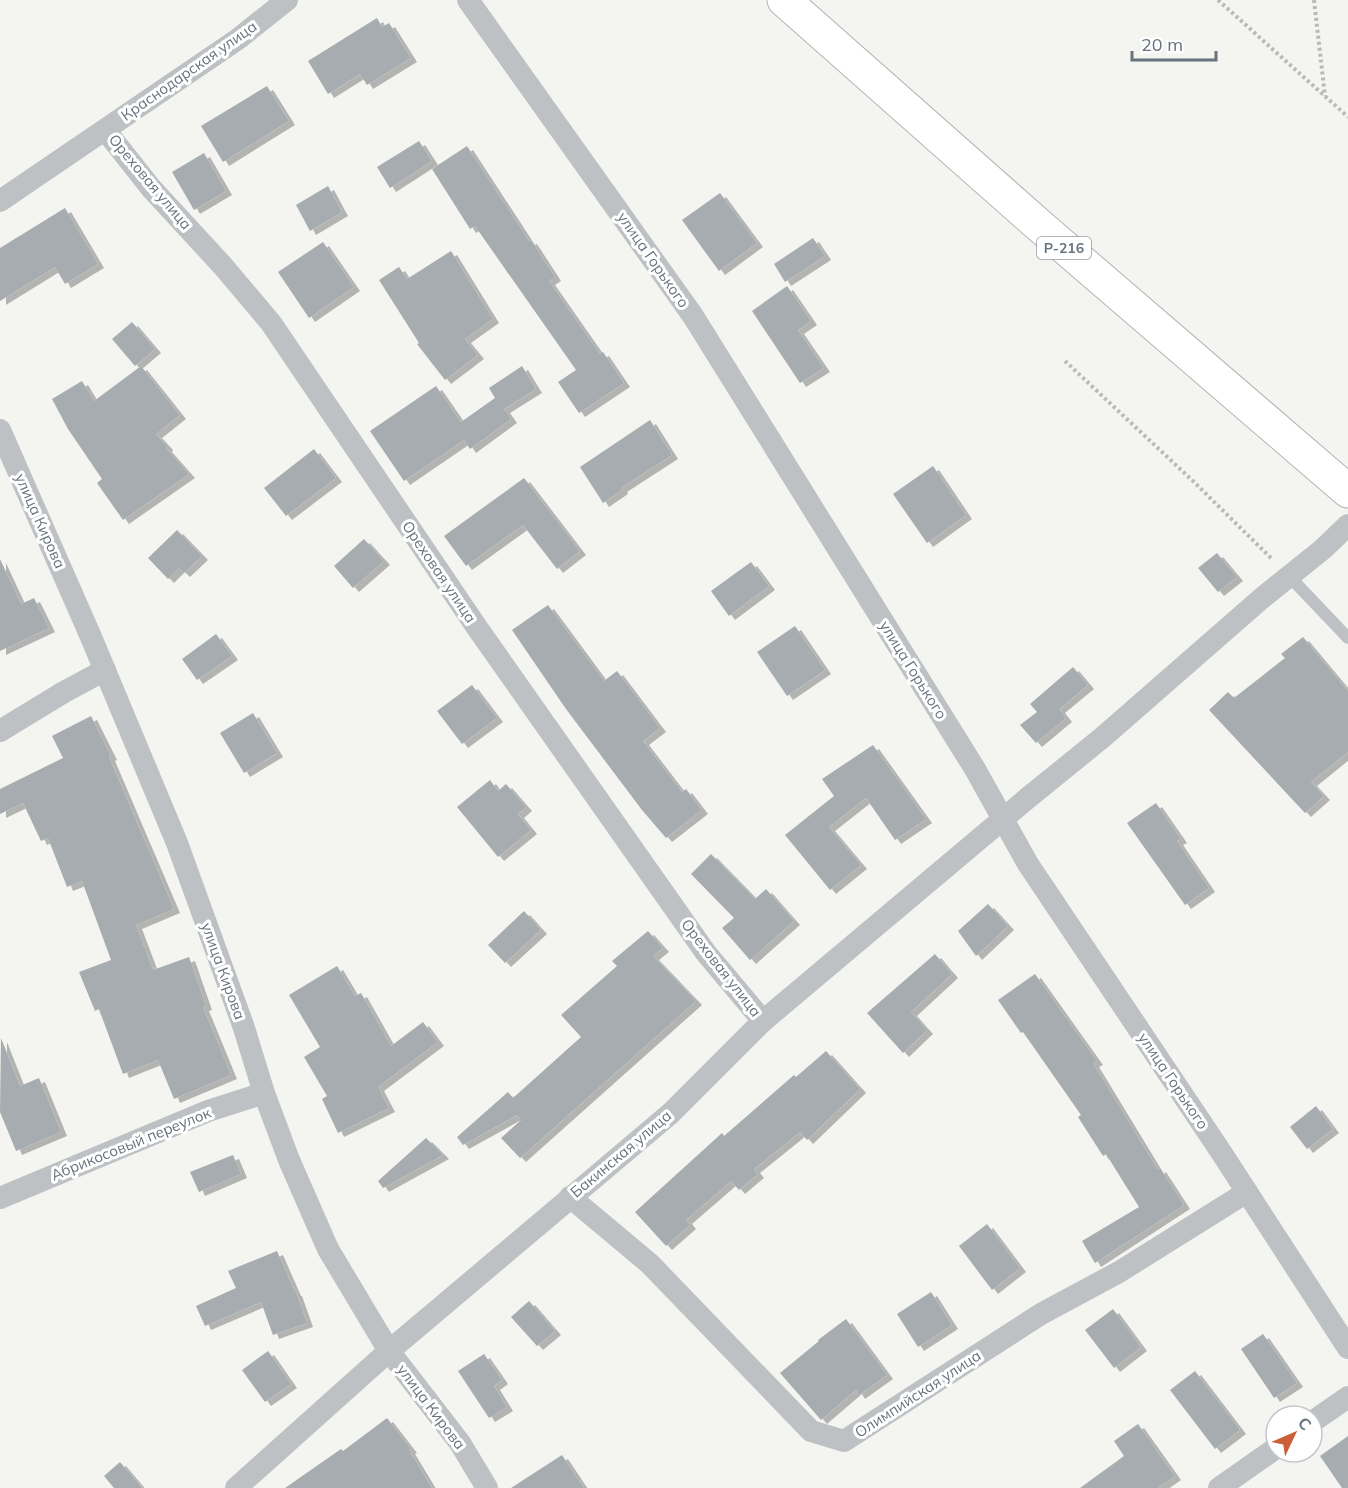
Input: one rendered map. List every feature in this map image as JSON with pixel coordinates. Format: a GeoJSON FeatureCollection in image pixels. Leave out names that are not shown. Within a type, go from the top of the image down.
{"type":"FeatureCollection","features":[{"type":"Feature","properties":{"kind":"highway","name":"Р-216"},"geometry":{"type":"LineString","coordinates":[[784,0],[1041,227],[1348,491]]}},
{"type":"Feature","properties":{"kind":"street","name":"Краснодарская улица"},"geometry":{"type":"LineString","coordinates":[[0,201],[238,39],[287,0]]}},
{"type":"Feature","properties":{"kind":"street","name":"улица Горького"},"geometry":{"type":"LineString","coordinates":[[468,0],[693,316],[1004,819],[1028,864],[1348,1347]]}},
{"type":"Feature","properties":{"kind":"street","name":"Ореховая улица"},"geometry":{"type":"LineString","coordinates":[[106,131],[151,188],[271,322],[485,639],[706,953],[763,1021]]}},
{"type":"Feature","properties":{"kind":"street","name":"улица Кирова"},"geometry":{"type":"LineString","coordinates":[[0,430],[105,670],[177,843],[243,1025],[264,1093],[289,1160],[328,1249],[388,1351],[460,1443],[488,1488]]}},
{"type":"Feature","properties":{"kind":"street","name":"Бакинская улица"},"geometry":{"type":"LineString","coordinates":[[236,1488],[388,1351],[671,1113],[763,1021],[1103,737],[1348,525]]}},
{"type":"Feature","properties":{"kind":"street"},"geometry":{"type":"LineString","coordinates":[[0,731],[105,670]]}},
{"type":"Feature","properties":{"kind":"street","name":"Абрикосовый переулок"},"geometry":{"type":"LineString","coordinates":[[0,1198],[208,1111],[264,1093]]}},
{"type":"Feature","properties":{"kind":"street","name":"Олимпийская улица"},"geometry":{"type":"LineString","coordinates":[[570,1197],[650,1264],[811,1431],[844,1441],[1041,1314],[1119,1272],[1247,1192]]}},
{"type":"Feature","properties":{"kind":"street"},"geometry":{"type":"LineString","coordinates":[[1324,1414],[1348,1397]]}},
{"type":"Feature","properties":{"kind":"street"},"geometry":{"type":"LineString","coordinates":[[1219,1488],[1264,1456]]}},
{"type":"Feature","properties":{"kind":"lane"},"geometry":{"type":"LineString","coordinates":[[1289,576],[1348,638]]}},
{"type":"Feature","properties":{"kind":"path"},"geometry":{"type":"LineString","coordinates":[[1218,0],[1348,117]]}},
{"type":"Feature","properties":{"kind":"path"},"geometry":{"type":"LineString","coordinates":[[1314,0],[1325,96]]}},
{"type":"Feature","properties":{"kind":"path"},"geometry":{"type":"LineString","coordinates":[[1065,361],[1194,482],[1289,576]]}},
{"type":"Feature","properties":{"kind":"building"},"geometry":{"type":"Polygon","coordinates":[[[377,18],[382,27],[389,23],[411,58],[367,85],[360,74],[328,94],[308,61],[377,18]]]}},
{"type":"Feature","properties":{"kind":"building"},"geometry":{"type":"Polygon","coordinates":[[[267,86],[289,121],[223,162],[201,126],[267,86]]]}},
{"type":"Feature","properties":{"kind":"building"},"geometry":{"type":"Polygon","coordinates":[[[419,141],[432,161],[390,188],[377,167],[419,141]]]}},
{"type":"Feature","properties":{"kind":"building"},"geometry":{"type":"Polygon","coordinates":[[[467,146],[555,277],[549,281],[600,354],[603,352],[624,383],[579,413],[558,382],[576,370],[475,226],[470,229],[432,169],[467,146]]]}},
{"type":"Feature","properties":{"kind":"building"},"geometry":{"type":"Polygon","coordinates":[[[204,153],[226,191],[194,210],[172,172],[204,153]]]}},
{"type":"Feature","properties":{"kind":"building"},"geometry":{"type":"Polygon","coordinates":[[[328,186],[342,212],[310,231],[296,205],[328,186]]]}},
{"type":"Feature","properties":{"kind":"building"},"geometry":{"type":"Polygon","coordinates":[[[720,193],[757,243],[719,271],[682,220],[720,193]]]}},
{"type":"Feature","properties":{"kind":"building"},"geometry":{"type":"Polygon","coordinates":[[[65,208],[98,264],[65,284],[55,267],[0,301],[0,248],[65,208]]]}},
{"type":"Feature","properties":{"kind":"building"},"geometry":{"type":"Polygon","coordinates":[[[813,238],[825,256],[785,282],[774,264],[813,238]]]}},
{"type":"Feature","properties":{"kind":"building"},"geometry":{"type":"Polygon","coordinates":[[[323,242],[354,287],[309,318],[278,272],[323,242]]]}},
{"type":"Feature","properties":{"kind":"building"},"geometry":{"type":"Polygon","coordinates":[[[451,251],[493,319],[465,339],[478,355],[445,380],[417,344],[419,343],[379,280],[399,267],[407,279],[451,251]]]}},
{"type":"Feature","properties":{"kind":"building"},"geometry":{"type":"Polygon","coordinates":[[[787,286],[811,321],[798,330],[824,368],[800,383],[752,311],[787,286]]]}},
{"type":"Feature","properties":{"kind":"building"},"geometry":{"type":"Polygon","coordinates":[[[132,322],[155,349],[135,366],[112,339],[132,322]]]}},
{"type":"Feature","properties":{"kind":"building"},"geometry":{"type":"Polygon","coordinates":[[[141,366],[180,415],[156,434],[189,474],[123,520],[97,483],[102,479],[68,429],[52,399],[82,381],[94,401],[141,366]]]}},
{"type":"Feature","properties":{"kind":"building"},"geometry":{"type":"Polygon","coordinates":[[[522,366],[536,389],[504,409],[511,419],[470,449],[464,440],[404,481],[370,431],[436,386],[461,422],[495,398],[489,388],[522,366]]]}},
{"type":"Feature","properties":{"kind":"building"},"geometry":{"type":"Polygon","coordinates":[[[650,420],[672,455],[621,488],[622,490],[603,503],[580,467],[650,420]]]}},
{"type":"Feature","properties":{"kind":"building"},"geometry":{"type":"Polygon","coordinates":[[[314,449],[336,478],[286,516],[264,488],[314,449]]]}},
{"type":"Feature","properties":{"kind":"building"},"geometry":{"type":"Polygon","coordinates":[[[933,466],[966,515],[927,543],[893,494],[933,466]]]}},
{"type":"Feature","properties":{"kind":"building"},"geometry":{"type":"Polygon","coordinates":[[[524,478],[580,551],[557,569],[523,525],[466,566],[444,536],[524,478]]]}},
{"type":"Feature","properties":{"kind":"building"},"geometry":{"type":"Polygon","coordinates":[[[177,530],[202,556],[184,573],[179,568],[168,579],[148,558],[177,530]]]}},
{"type":"Feature","properties":{"kind":"building"},"geometry":{"type":"Polygon","coordinates":[[[364,539],[384,561],[353,588],[334,566],[364,539]]]}},
{"type":"Feature","properties":{"kind":"building"},"geometry":{"type":"Polygon","coordinates":[[[1217,553],[1237,577],[1218,592],[1198,568],[1217,553]]]}},
{"type":"Feature","properties":{"kind":"building"},"geometry":{"type":"Polygon","coordinates":[[[0,559],[21,604],[34,598],[49,628],[0,651],[0,559]]]}},
{"type":"Feature","properties":{"kind":"building"},"geometry":{"type":"Polygon","coordinates":[[[751,562],[769,586],[729,616],[711,591],[751,562]]]}},
{"type":"Feature","properties":{"kind":"building"},"geometry":{"type":"Polygon","coordinates":[[[548,605],[604,681],[617,671],[660,728],[643,741],[682,792],[686,789],[702,810],[666,838],[642,810],[566,709],[512,630],[548,605]]]}},
{"type":"Feature","properties":{"kind":"building"},"geometry":{"type":"Polygon","coordinates":[[[795,626],[825,670],[787,696],[757,652],[795,626]]]}},
{"type":"Feature","properties":{"kind":"building"},"geometry":{"type":"Polygon","coordinates":[[[216,634],[232,656],[197,680],[182,659],[216,634]]]}},
{"type":"Feature","properties":{"kind":"building"},"geometry":{"type":"Polygon","coordinates":[[[1303,637],[1348,691],[1348,752],[1311,782],[1324,796],[1305,813],[1209,710],[1228,692],[1234,698],[1285,658],[1281,654],[1303,637]]]}},
{"type":"Feature","properties":{"kind":"building"},"geometry":{"type":"Polygon","coordinates":[[[1073,667],[1088,685],[1059,709],[1066,718],[1036,743],[1020,725],[1037,712],[1030,704],[1073,667]]]}},
{"type":"Feature","properties":{"kind":"building"},"geometry":{"type":"Polygon","coordinates":[[[472,685],[497,718],[462,744],[437,711],[472,685]]]}},
{"type":"Feature","properties":{"kind":"building"},"geometry":{"type":"Polygon","coordinates":[[[253,713],[277,753],[244,773],[220,733],[253,713]]]}},
{"type":"Feature","properties":{"kind":"building"},"geometry":{"type":"Polygon","coordinates":[[[91,716],[111,756],[109,757],[174,909],[136,925],[153,970],[189,957],[206,1006],[203,1007],[231,1075],[174,1099],[158,1060],[123,1074],[99,1009],[95,1011],[79,972],[111,960],[82,881],[67,887],[48,838],[41,841],[23,803],[0,814],[0,789],[63,758],[52,736],[91,716]]]}},
{"type":"Feature","properties":{"kind":"building"},"geometry":{"type":"Polygon","coordinates":[[[873,745],[926,819],[895,840],[866,798],[829,827],[861,865],[830,890],[785,835],[834,796],[822,779],[873,745]]]}},
{"type":"Feature","properties":{"kind":"building"},"geometry":{"type":"Polygon","coordinates":[[[490,780],[498,791],[506,784],[526,807],[518,814],[531,830],[498,857],[457,807],[490,780]]]}},
{"type":"Feature","properties":{"kind":"building"},"geometry":{"type":"Polygon","coordinates":[[[1156,803],[1181,839],[1177,841],[1209,888],[1185,905],[1127,823],[1156,803]]]}},
{"type":"Feature","properties":{"kind":"building"},"geometry":{"type":"Polygon","coordinates":[[[711,854],[755,899],[766,889],[794,921],[750,960],[722,928],[734,918],[691,874],[711,854]]]}},
{"type":"Feature","properties":{"kind":"building"},"geometry":{"type":"Polygon","coordinates":[[[988,904],[1008,926],[976,956],[958,931],[988,904]]]}},
{"type":"Feature","properties":{"kind":"building"},"geometry":{"type":"Polygon","coordinates":[[[524,911],[541,930],[505,963],[488,945],[524,911]]]}},
{"type":"Feature","properties":{"kind":"building"},"geometry":{"type":"Polygon","coordinates":[[[648,931],[663,948],[653,956],[696,1001],[520,1158],[501,1138],[521,1120],[517,1115],[463,1145],[457,1137],[508,1092],[513,1098],[581,1037],[561,1015],[617,966],[612,961],[648,931]]]}},
{"type":"Feature","properties":{"kind":"building"},"geometry":{"type":"Polygon","coordinates":[[[935,954],[952,974],[911,1012],[927,1030],[903,1053],[867,1013],[935,954]]]}},
{"type":"Feature","properties":{"kind":"building"},"geometry":{"type":"Polygon","coordinates":[[[337,966],[355,996],[361,993],[391,1046],[423,1022],[438,1042],[378,1087],[389,1108],[338,1133],[322,1099],[327,1096],[304,1057],[320,1047],[289,995],[337,966]]]}},
{"type":"Feature","properties":{"kind":"building"},"geometry":{"type":"Polygon","coordinates":[[[1035,974],[1097,1061],[1093,1063],[1158,1170],[1160,1168],[1184,1205],[1095,1263],[1082,1241],[1139,1207],[1106,1154],[1103,1156],[1078,1117],[1081,1115],[998,1000],[1035,974]]]}},
{"type":"Feature","properties":{"kind":"building"},"geometry":{"type":"Polygon","coordinates":[[[1,1038],[20,1086],[39,1078],[61,1132],[16,1151],[0,1112],[1,1038]]]}},
{"type":"Feature","properties":{"kind":"building"},"geometry":{"type":"Polygon","coordinates":[[[826,1051],[860,1089],[807,1140],[800,1132],[754,1169],[758,1174],[739,1190],[731,1181],[686,1220],[690,1225],[666,1246],[635,1212],[722,1133],[724,1136],[794,1075],[796,1077],[826,1051]]]}},
{"type":"Feature","properties":{"kind":"building"},"geometry":{"type":"Polygon","coordinates":[[[1316,1106],[1333,1129],[1307,1149],[1290,1127],[1316,1106]]]}},
{"type":"Feature","properties":{"kind":"building"},"geometry":{"type":"Polygon","coordinates":[[[426,1138],[443,1155],[383,1188],[378,1181],[426,1138]]]}},
{"type":"Feature","properties":{"kind":"building"},"geometry":{"type":"Polygon","coordinates":[[[233,1155],[241,1174],[199,1192],[190,1172],[233,1155]]]}},
{"type":"Feature","properties":{"kind":"building"},"geometry":{"type":"Polygon","coordinates":[[[987,1224],[1020,1268],[992,1290],[959,1246],[987,1224]]]}},
{"type":"Feature","properties":{"kind":"building"},"geometry":{"type":"Polygon","coordinates":[[[277,1251],[307,1323],[273,1335],[261,1302],[205,1326],[196,1306],[236,1288],[228,1271],[277,1251]]]}},
{"type":"Feature","properties":{"kind":"building"},"geometry":{"type":"Polygon","coordinates":[[[931,1292],[952,1325],[918,1347],[897,1314],[931,1292]]]}},
{"type":"Feature","properties":{"kind":"building"},"geometry":{"type":"Polygon","coordinates":[[[529,1301],[555,1331],[537,1346],[511,1317],[529,1301]]]}},
{"type":"Feature","properties":{"kind":"building"},"geometry":{"type":"Polygon","coordinates":[[[1113,1309],[1141,1347],[1114,1368],[1085,1330],[1113,1309]]]}},
{"type":"Feature","properties":{"kind":"building"},"geometry":{"type":"Polygon","coordinates":[[[846,1319],[887,1375],[859,1395],[856,1390],[821,1420],[780,1373],[846,1319]]]}},
{"type":"Feature","properties":{"kind":"building"},"geometry":{"type":"Polygon","coordinates":[[[1263,1334],[1297,1383],[1274,1398],[1241,1349],[1263,1334]]]}},
{"type":"Feature","properties":{"kind":"building"},"geometry":{"type":"Polygon","coordinates":[[[268,1351],[291,1384],[265,1402],[242,1370],[268,1351]]]}},
{"type":"Feature","properties":{"kind":"building"},"geometry":{"type":"Polygon","coordinates":[[[484,1354],[502,1380],[494,1386],[507,1407],[489,1418],[458,1371],[484,1354]]]}},
{"type":"Feature","properties":{"kind":"building"},"geometry":{"type":"Polygon","coordinates":[[[1195,1371],[1240,1430],[1215,1449],[1170,1390],[1195,1371]]]}},
{"type":"Feature","properties":{"kind":"building"},"geometry":{"type":"Polygon","coordinates":[[[387,1418],[411,1449],[409,1450],[432,1488],[285,1488],[341,1449],[343,1451],[387,1418]]]}},
{"type":"Feature","properties":{"kind":"building"},"geometry":{"type":"Polygon","coordinates":[[[1138,1424],[1175,1476],[1158,1488],[1080,1488],[1124,1456],[1114,1441],[1138,1424]]]}},
{"type":"Feature","properties":{"kind":"building"},"geometry":{"type":"Polygon","coordinates":[[[1348,1436],[1348,1488],[1342,1488],[1324,1462],[1324,1453],[1348,1436]]]}},
{"type":"Feature","properties":{"kind":"building"},"geometry":{"type":"Polygon","coordinates":[[[562,1455],[584,1488],[511,1488],[562,1455]]]}},
{"type":"Feature","properties":{"kind":"building"},"geometry":{"type":"Polygon","coordinates":[[[120,1462],[142,1488],[114,1488],[104,1476],[120,1462]]]}}]}
